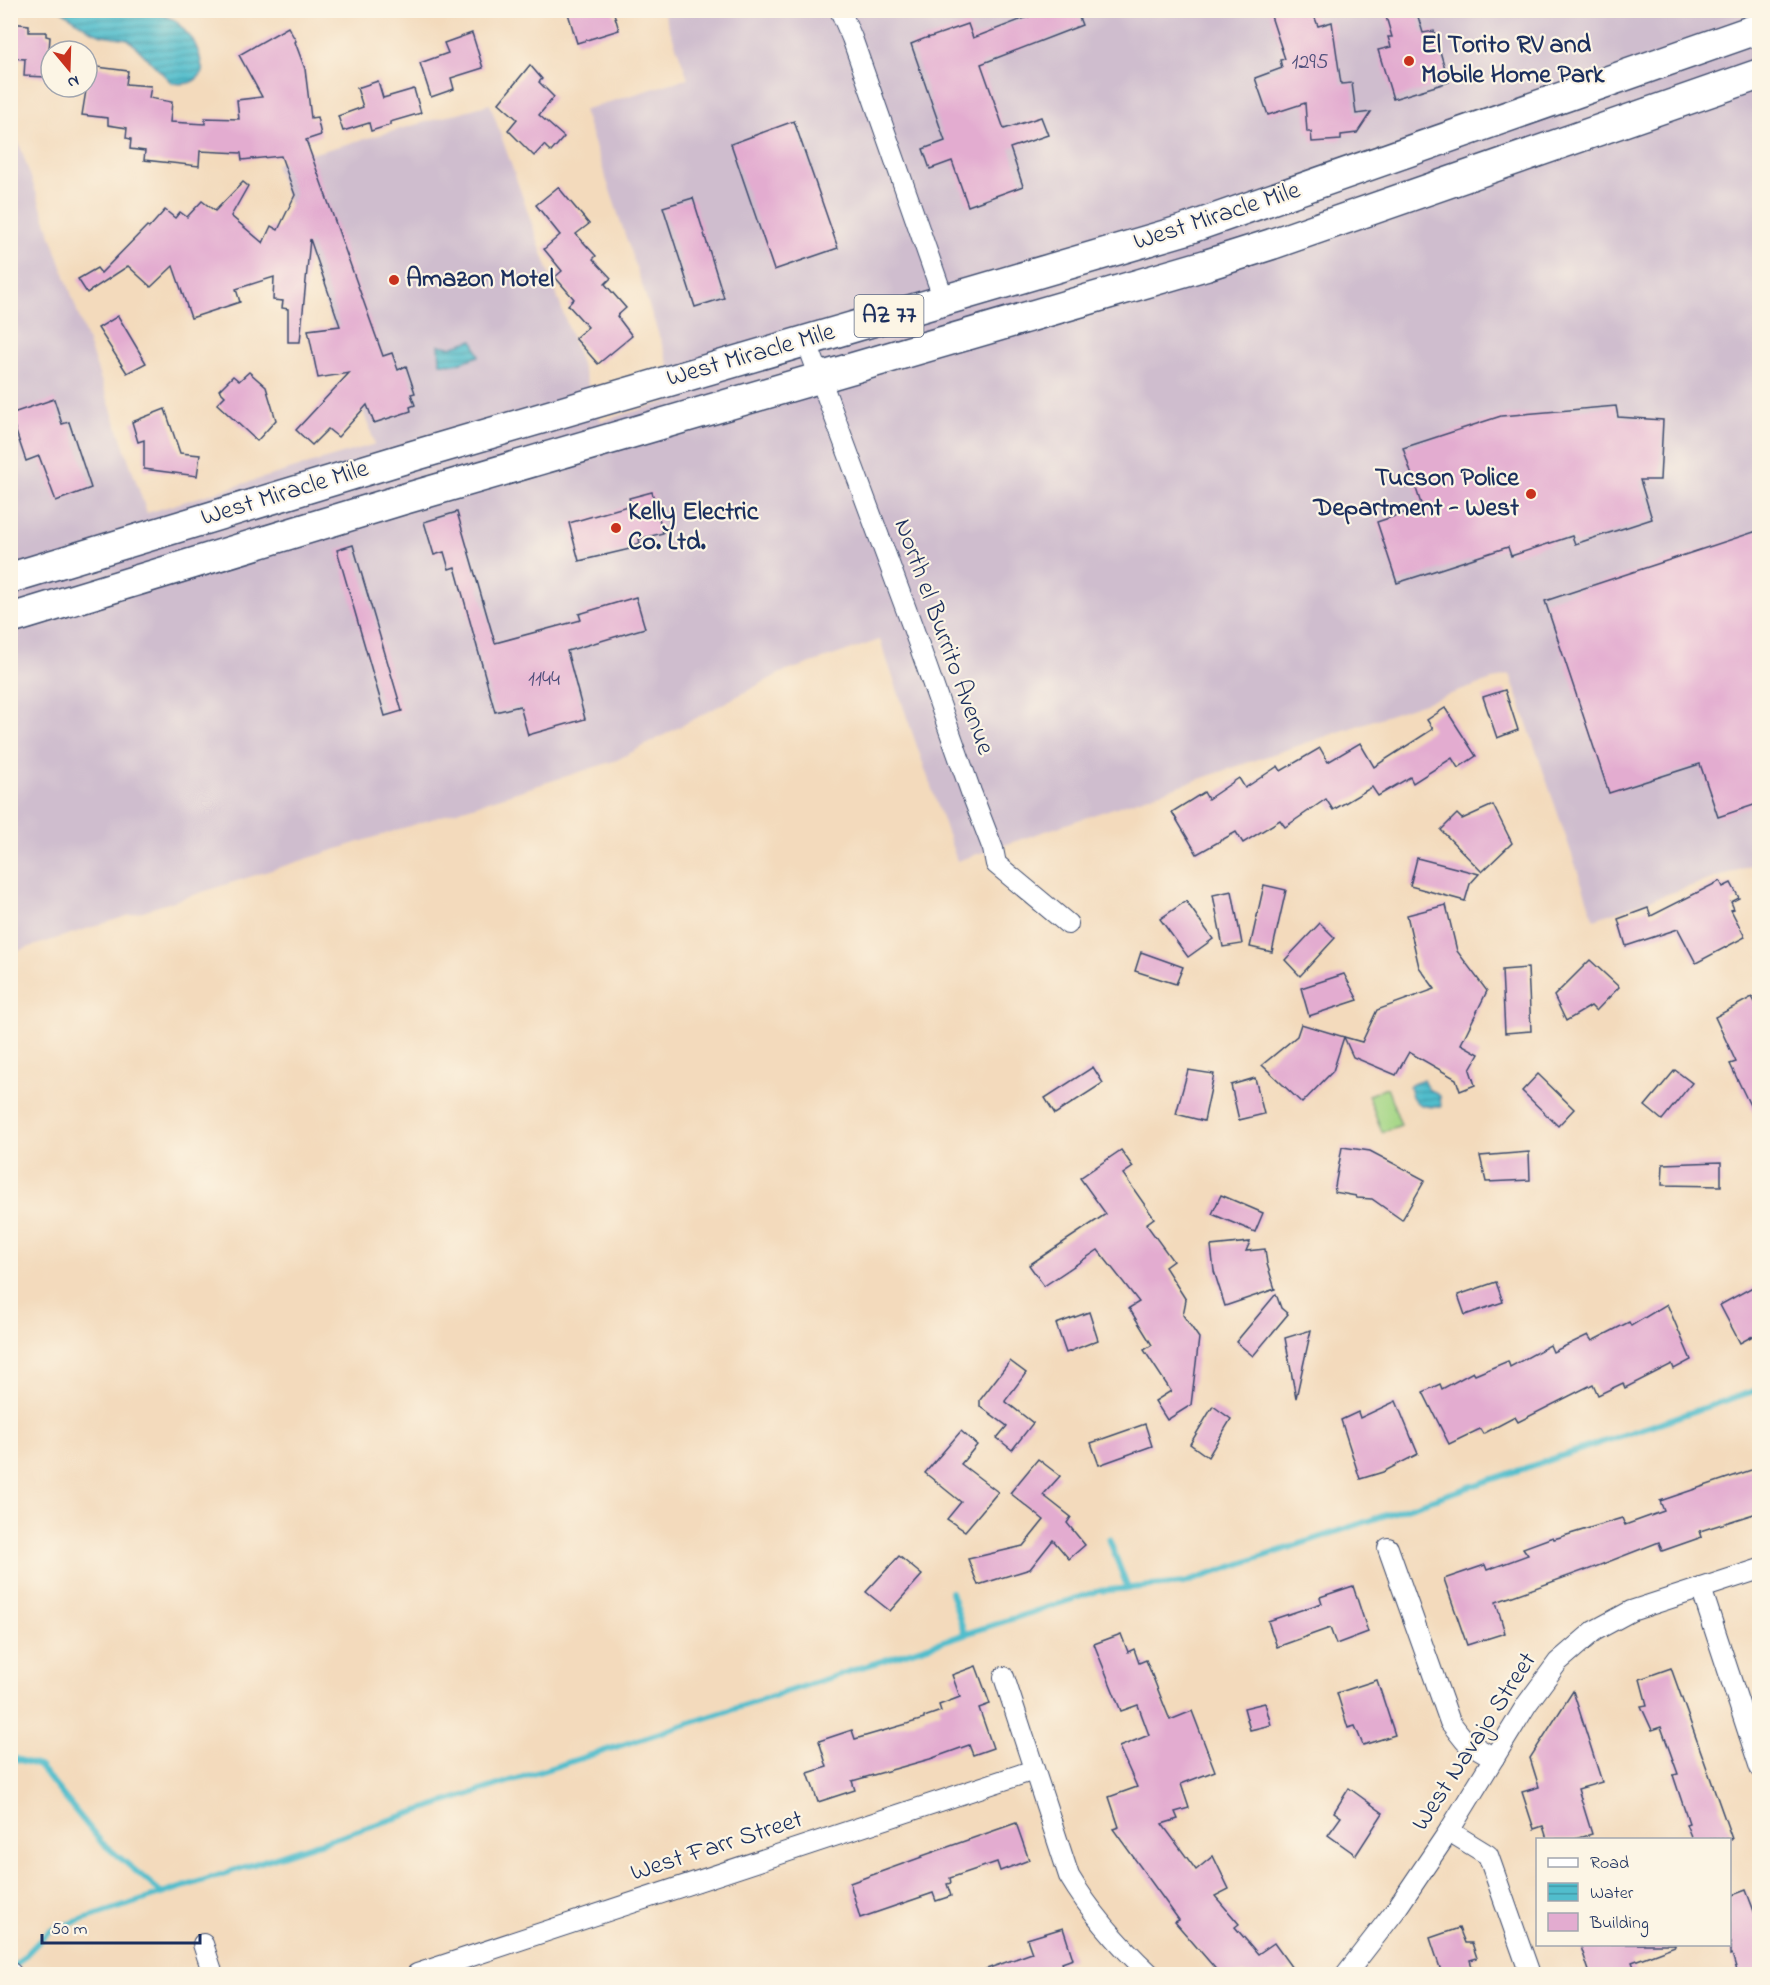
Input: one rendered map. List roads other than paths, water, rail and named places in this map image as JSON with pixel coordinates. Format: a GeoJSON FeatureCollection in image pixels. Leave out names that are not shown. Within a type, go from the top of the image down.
{"type":"FeatureCollection","features":[{"type":"Feature","properties":{"kind":"highway","name":"West Miracle Mile"},"geometry":{"type":"LineString","coordinates":[[10,578],[416,455],[1218,219],[1760,28]]}},
{"type":"Feature","properties":{"kind":"highway","name":"West Miracle Mile"},"geometry":{"type":"LineString","coordinates":[[10,619],[404,499],[1241,254],[1760,74]]}},
{"type":"Feature","properties":{"kind":"highway"},"geometry":{"type":"LineString","coordinates":[[187,566],[190,549],[211,534],[400,475],[416,455]]}},
{"type":"Feature","properties":{"kind":"street"},"geometry":{"type":"LineString","coordinates":[[840,10],[852,38],[944,300]]}},
{"type":"Feature","properties":{"kind":"street","name":"North el Burrito Avenue"},"geometry":{"type":"LineString","coordinates":[[806,340],[970,792],[993,849],[996,864],[1068,924]]}},
{"type":"Feature","properties":{"kind":"street"},"geometry":{"type":"LineString","coordinates":[[1388,1548],[1450,1722],[1465,1741],[1494,1758]]}},
{"type":"Feature","properties":{"kind":"street","name":"West Navajo Street"},"geometry":{"type":"LineString","coordinates":[[1346,1974],[1395,1911],[1449,1831],[1527,1704],[1558,1662],[1594,1631],[1631,1611],[1760,1569]]}},
{"type":"Feature","properties":{"kind":"street"},"geometry":{"type":"LineString","coordinates":[[1701,1588],[1760,1768]]}},
{"type":"Feature","properties":{"kind":"street"},"geometry":{"type":"LineString","coordinates":[[1004,1677],[1069,1876],[1083,1900],[1140,1971]]}},
{"type":"Feature","properties":{"kind":"street","name":"West Farr Street"},"geometry":{"type":"LineString","coordinates":[[417,1974],[1034,1770]]}},
{"type":"Feature","properties":{"kind":"street"},"geometry":{"type":"LineString","coordinates":[[1449,1831],[1488,1855],[1530,1974]]}},
{"type":"Feature","properties":{"kind":"street"},"geometry":{"type":"LineString","coordinates":[[202,1944],[213,1974]]}},
{"type":"Feature","properties":{"kind":"water"},"geometry":{"type":"Polygon","coordinates":[[[62,11],[154,11],[175,20],[193,40],[199,53],[203,72],[189,83],[172,83],[128,39],[102,35],[90,30],[62,11]]]}},
{"type":"Feature","properties":{"kind":"water"},"geometry":{"type":"Polygon","coordinates":[[[473,340],[479,356],[455,364],[440,363],[439,345],[450,347],[473,340]]]}},
{"type":"Feature","properties":{"kind":"water"},"geometry":{"type":"Polygon","coordinates":[[[1423,1079],[1428,1089],[1440,1096],[1441,1107],[1423,1106],[1413,1098],[1409,1086],[1423,1079]]]}},
{"type":"Feature","properties":{"kind":"waterway"},"geometry":{"type":"LineString","coordinates":[[11,1970],[50,1930],[1098,1591],[1184,1583],[1760,1389]]}},
{"type":"Feature","properties":{"kind":"waterway"},"geometry":{"type":"LineString","coordinates":[[1109,1539],[1128,1589]]}},
{"type":"Feature","properties":{"kind":"waterway"},"geometry":{"type":"LineString","coordinates":[[951,1592],[965,1635]]}},
{"type":"Feature","properties":{"kind":"waterway"},"geometry":{"type":"LineString","coordinates":[[10,1757],[39,1766],[101,1842],[162,1893]]}},
{"type":"Feature","properties":{"kind":"place","name":"El Torito RV and Mobile Home Park"},"geometry":{"type":"Point","coordinates":[1409,61]}},
{"type":"Feature","properties":{"kind":"place","name":"Amazon Motel"},"geometry":{"type":"Point","coordinates":[394,280]}},
{"type":"Feature","properties":{"kind":"place","name":"Tucson Police Department - West"},"geometry":{"type":"Point","coordinates":[1531,494]}},
{"type":"Feature","properties":{"kind":"place","name":"Kelly Electric Co. Ltd."},"geometry":{"type":"Point","coordinates":[616,528]}}]}
